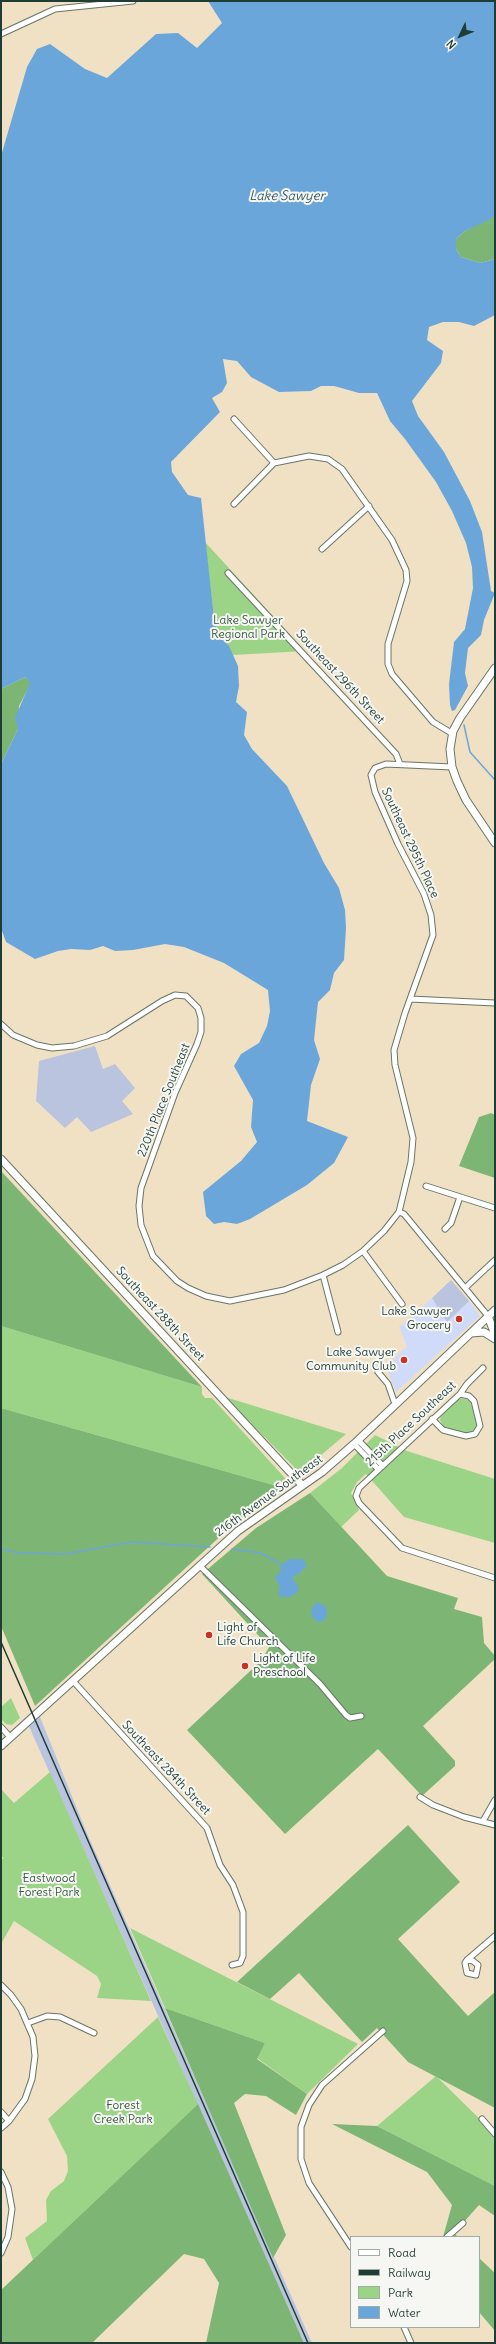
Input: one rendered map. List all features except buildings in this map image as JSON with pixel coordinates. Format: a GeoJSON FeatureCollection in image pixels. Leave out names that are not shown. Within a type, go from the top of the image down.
{"type":"FeatureCollection","features":[{"type":"Feature","properties":{"kind":"street"},"geometry":{"type":"LineString","coordinates":[[1,34],[55,9],[131,2]]}},
{"type":"Feature","properties":{"kind":"street"},"geometry":{"type":"LineString","coordinates":[[234,419],[274,463]]}},
{"type":"Feature","properties":{"kind":"street"},"geometry":{"type":"LineString","coordinates":[[234,504],[274,463],[309,456],[328,459],[342,468],[392,540],[402,559],[407,581],[388,644],[388,664],[396,681],[433,722],[453,734]]}},
{"type":"Feature","properties":{"kind":"street"},"geometry":{"type":"LineString","coordinates":[[322,549],[369,506]]}},
{"type":"Feature","properties":{"kind":"street","name":"Southeast 296th Street"},"geometry":{"type":"LineString","coordinates":[[228,573],[396,754],[400,764]]}},
{"type":"Feature","properties":{"kind":"street"},"geometry":{"type":"LineString","coordinates":[[495,668],[464,709],[453,734],[450,749],[452,767],[466,800],[495,843]]}},
{"type":"Feature","properties":{"kind":"street","name":"Southeast 295th Place"},"geometry":{"type":"LineString","coordinates":[[410,999],[431,944],[433,930],[431,915],[424,894],[398,845],[372,782],[373,771],[377,766],[400,764],[452,767]]}},
{"type":"Feature","properties":{"kind":"street","name":"220th Place Southeast"},"geometry":{"type":"LineString","coordinates":[[1,1024],[13,1035],[27,1042],[43,1047],[74,1046],[107,1036],[162,1001],[175,995],[186,996],[193,1002],[200,1015],[201,1032],[175,1093],[148,1166],[141,1188],[139,1206],[141,1225],[149,1248],[160,1265],[177,1281],[206,1296],[230,1301],[284,1290],[323,1275],[363,1251],[384,1231],[399,1212]]}},
{"type":"Feature","properties":{"kind":"street"},"geometry":{"type":"LineString","coordinates":[[495,1003],[410,999],[395,1044],[394,1056],[413,1138],[411,1162],[399,1212],[404,1214],[488,1316],[495,1335]]}},
{"type":"Feature","properties":{"kind":"street","name":"Southeast 288th Street"},"geometry":{"type":"LineString","coordinates":[[1,1159],[302,1485]]}},
{"type":"Feature","properties":{"kind":"street"},"geometry":{"type":"LineString","coordinates":[[426,1186],[495,1208]]}},
{"type":"Feature","properties":{"kind":"street"},"geometry":{"type":"LineString","coordinates":[[445,1229],[451,1223],[460,1197]]}},
{"type":"Feature","properties":{"kind":"street"},"geometry":{"type":"LineString","coordinates":[[363,1251],[402,1304]]}},
{"type":"Feature","properties":{"kind":"street"},"geometry":{"type":"LineString","coordinates":[[465,1288],[495,1260]]}},
{"type":"Feature","properties":{"kind":"street"},"geometry":{"type":"LineString","coordinates":[[323,1275],[338,1332]]}},
{"type":"Feature","properties":{"kind":"street","name":"216th Avenue Southeast"},"geometry":{"type":"LineString","coordinates":[[1,1746],[238,1530],[322,1472],[356,1442],[495,1310]]}},
{"type":"Feature","properties":{"kind":"street"},"geometry":{"type":"LineString","coordinates":[[471,1333],[484,1332],[495,1339]]}},
{"type":"Feature","properties":{"kind":"street","name":"215th Place Southeast"},"geometry":{"type":"LineString","coordinates":[[483,1368],[460,1394],[359,1488],[356,1496],[359,1503],[402,1548],[495,1578]]}},
{"type":"Feature","properties":{"kind":"street"},"geometry":{"type":"LineString","coordinates":[[378,1372],[388,1384],[395,1404]]}},
{"type":"Feature","properties":{"kind":"street"},"geometry":{"type":"LineString","coordinates":[[432,1419],[443,1430],[466,1436],[475,1434],[480,1426],[474,1401],[469,1396],[460,1394]]}},
{"type":"Feature","properties":{"kind":"street"},"geometry":{"type":"LineString","coordinates":[[356,1442],[380,1467]]}},
{"type":"Feature","properties":{"kind":"street"},"geometry":{"type":"LineString","coordinates":[[200,1566],[320,1684],[350,1718],[361,1716]]}},
{"type":"Feature","properties":{"kind":"street","name":"Southeast 284th Street"},"geometry":{"type":"LineString","coordinates":[[73,1681],[208,1828],[220,1865],[233,1885],[243,1912],[243,1956],[240,1963],[232,1964]]}},
{"type":"Feature","properties":{"kind":"street"},"geometry":{"type":"LineString","coordinates":[[1,1727],[10,1737]]}},
{"type":"Feature","properties":{"kind":"street"},"geometry":{"type":"LineString","coordinates":[[420,1797],[433,1805],[464,1817],[495,1825]]}},
{"type":"Feature","properties":{"kind":"street"},"geometry":{"type":"LineString","coordinates":[[483,1821],[495,1800]]}},
{"type":"Feature","properties":{"kind":"street"},"geometry":{"type":"LineString","coordinates":[[467,1960],[495,1936]]}},
{"type":"Feature","properties":{"kind":"street"},"geometry":{"type":"LineString","coordinates":[[1,1985],[12,1995],[28,2023],[33,2037],[34,2067],[25,2099],[9,2121],[1,2128]]}},
{"type":"Feature","properties":{"kind":"street"},"geometry":{"type":"LineString","coordinates":[[28,2023],[47,2016],[60,2017],[94,2033]]}},
{"type":"Feature","properties":{"kind":"street"},"geometry":{"type":"LineString","coordinates":[[350,2246],[315,2196],[305,2175],[301,2159],[301,2127],[315,2096],[322,2085],[383,2031]]}},
{"type":"Feature","properties":{"kind":"street"},"geometry":{"type":"LineString","coordinates":[[1,2112],[9,2121]]}},
{"type":"Feature","properties":{"kind":"street"},"geometry":{"type":"LineString","coordinates":[[482,2119],[495,2134]]}},
{"type":"Feature","properties":{"kind":"street"},"geometry":{"type":"LineString","coordinates":[[1,2172],[8,2187],[12,2209],[11,2225],[1,2253]]}},
{"type":"Feature","properties":{"kind":"street"},"geometry":{"type":"LineString","coordinates":[[448,2236],[463,2223]]}},
{"type":"Feature","properties":{"kind":"street"},"geometry":{"type":"LineString","coordinates":[[404,2328],[411,2343]]}},
{"type":"Feature","properties":{"kind":"shaded area"},"geometry":{"type":"Polygon","coordinates":[[[95,1046],[103,1069],[115,1064],[135,1088],[122,1101],[133,1114],[91,1132],[77,1117],[65,1128],[36,1101],[39,1061],[95,1046]]]}},
{"type":"Feature","properties":{"kind":"shaded area"},"geometry":{"type":"Polygon","coordinates":[[[451,1280],[469,1301],[447,1322],[432,1298],[451,1280]]]}},
{"type":"Feature","properties":{"kind":"shaded area"},"geometry":{"type":"Polygon","coordinates":[[[432,1298],[447,1321],[469,1301],[480,1316],[396,1392],[386,1366],[407,1346],[399,1327],[432,1298]]]}},
{"type":"Feature","properties":{"kind":"shaded area"},"geometry":{"type":"Polygon","coordinates":[[[38,1712],[86,1831],[312,2343],[304,2343],[27,1722],[38,1712]]]}},
{"type":"Feature","properties":{"kind":"green space"},"geometry":{"type":"Polygon","coordinates":[[[495,215],[495,259],[480,263],[461,257],[456,249],[456,239],[465,231],[495,215]]]}},
{"type":"Feature","properties":{"kind":"green space","name":"Lake Sawyer Regional Park"},"geometry":{"type":"Polygon","coordinates":[[[205,542],[305,651],[233,655],[219,636],[214,618],[205,542]]]}},
{"type":"Feature","properties":{"kind":"green space"},"geometry":{"type":"Polygon","coordinates":[[[25,677],[31,683],[19,706],[18,729],[1,764],[1,689],[25,677]]]}},
{"type":"Feature","properties":{"kind":"green space"},"geometry":{"type":"Polygon","coordinates":[[[491,1113],[495,1115],[495,1178],[459,1166],[479,1117],[491,1113]]]}},
{"type":"Feature","properties":{"kind":"green space"},"geometry":{"type":"Polygon","coordinates":[[[1,1171],[202,1387],[1,1326],[1,1171]]]}},
{"type":"Feature","properties":{"kind":"green space"},"geometry":{"type":"Polygon","coordinates":[[[1,1326],[202,1387],[202,1394],[205,1398],[212,1398],[285,1478],[284,1488],[1,1408],[1,1326]]]}},
{"type":"Feature","properties":{"kind":"green space"},"geometry":{"type":"Polygon","coordinates":[[[225,1397],[346,1434],[300,1473],[225,1397]]]}},
{"type":"Feature","properties":{"kind":"green space"},"geometry":{"type":"Polygon","coordinates":[[[459,1398],[470,1400],[477,1424],[473,1432],[468,1434],[444,1427],[440,1420],[441,1415],[459,1398]]]}},
{"type":"Feature","properties":{"kind":"green space"},"geometry":{"type":"Polygon","coordinates":[[[1,1408],[284,1488],[237,1521],[35,1706],[1,1626],[1,1408]]]}},
{"type":"Feature","properties":{"kind":"green space"},"geometry":{"type":"Polygon","coordinates":[[[375,1435],[407,1451],[495,1479],[495,1543],[404,1517],[366,1474],[357,1482],[351,1493],[359,1510],[341,1527],[310,1493],[342,1468],[375,1435]]]}},
{"type":"Feature","properties":{"kind":"green space"},"geometry":{"type":"Polygon","coordinates":[[[310,1493],[387,1576],[458,1598],[454,1609],[482,1617],[484,1643],[495,1656],[495,1659],[423,1726],[455,1761],[455,1766],[422,1796],[378,1749],[285,1834],[187,1730],[262,1660],[269,1647],[202,1574],[256,1528],[310,1493]]]}},
{"type":"Feature","properties":{"kind":"green space"},"geometry":{"type":"Polygon","coordinates":[[[11,1698],[20,1718],[12,1725],[6,1724],[1,1719],[1,1707],[11,1698]]]}},
{"type":"Feature","properties":{"kind":"green space","name":"Eastwood Forest Park"},"geometry":{"type":"Polygon","coordinates":[[[50,1772],[151,2001],[97,1998],[101,1984],[97,1976],[14,1921],[1,1944],[1,1858],[4,1859],[1,1855],[1,1789],[14,1803],[50,1772]]]}},
{"type":"Feature","properties":{"kind":"green space"},"geometry":{"type":"Polygon","coordinates":[[[408,1825],[460,1882],[398,1939],[468,2016],[495,1992],[495,2108],[408,2062],[377,2028],[362,2042],[299,1973],[270,1999],[237,1982],[408,1825]]]}},
{"type":"Feature","properties":{"kind":"green space"},"geometry":{"type":"Polygon","coordinates":[[[130,1928],[358,2044],[307,2094],[257,2058],[265,2043],[165,2008],[130,1928]]]}},
{"type":"Feature","properties":{"kind":"green space"},"geometry":{"type":"Polygon","coordinates":[[[165,2008],[265,2043],[257,2059],[307,2094],[296,2115],[266,2096],[245,2094],[234,2103],[286,2235],[273,2258],[165,2008]]]}},
{"type":"Feature","properties":{"kind":"green space","name":"Forest Creek Park"},"geometry":{"type":"Polygon","coordinates":[[[158,2017],[198,2104],[33,2260],[25,2238],[47,2221],[46,2200],[51,2191],[64,2181],[68,2171],[67,2156],[48,2119],[158,2017]]]}},
{"type":"Feature","properties":{"kind":"green space"},"geometry":{"type":"Polygon","coordinates":[[[436,2076],[495,2134],[495,2186],[377,2126],[436,2076]]]}},
{"type":"Feature","properties":{"kind":"green space"},"geometry":{"type":"Polygon","coordinates":[[[198,2104],[304,2343],[206,2343],[219,2283],[204,2259],[184,2254],[92,2343],[1,2343],[1,2290],[198,2104]]]}},
{"type":"Feature","properties":{"kind":"green space"},"geometry":{"type":"Polygon","coordinates":[[[332,2124],[377,2126],[495,2186],[495,2216],[479,2205],[454,2233],[457,2236],[443,2236],[452,2205],[427,2172],[332,2124]]]}},
{"type":"Feature","properties":{"kind":"green space"},"geometry":{"type":"Polygon","coordinates":[[[480,2259],[495,2273],[495,2331],[480,2313],[480,2259]]]}},
{"type":"Feature","properties":{"kind":"water","name":"Lake Sawyer"},"geometry":{"type":"Polygon","coordinates":[[[208,1],[495,1],[495,215],[491,219],[465,231],[456,239],[456,249],[461,257],[480,263],[495,259],[495,315],[474,326],[459,322],[443,322],[429,327],[427,340],[443,351],[441,363],[412,401],[418,416],[444,452],[470,501],[482,532],[491,591],[495,593],[484,620],[481,635],[468,648],[465,673],[468,686],[455,710],[452,711],[450,705],[449,684],[454,642],[465,629],[473,588],[472,567],[466,543],[452,511],[436,482],[390,421],[377,393],[359,393],[334,386],[321,386],[311,391],[279,392],[251,377],[237,361],[223,359],[227,383],[222,392],[212,398],[220,412],[171,462],[172,472],[188,495],[201,498],[214,618],[219,636],[229,646],[238,666],[239,686],[236,702],[247,712],[244,735],[252,749],[287,786],[324,863],[339,888],[345,910],[346,928],[344,960],[334,973],[330,990],[318,1002],[314,1040],[320,1059],[311,1085],[307,1121],[348,1137],[334,1163],[307,1185],[250,1219],[237,1224],[224,1222],[214,1224],[206,1216],[203,1192],[241,1161],[257,1142],[251,1127],[253,1100],[234,1066],[241,1054],[259,1043],[267,1026],[270,1011],[268,990],[224,963],[184,947],[165,944],[133,950],[115,951],[103,946],[90,950],[71,949],[58,951],[35,959],[6,942],[1,928],[1,764],[18,729],[15,718],[30,683],[25,677],[1,689],[1,156],[27,67],[37,49],[50,44],[85,69],[107,78],[156,34],[178,33],[197,48],[222,23],[208,1]]]}},
{"type":"Feature","properties":{"kind":"water"},"geometry":{"type":"Polygon","coordinates":[[[290,1559],[303,1559],[307,1565],[299,1574],[292,1577],[299,1588],[297,1592],[290,1597],[281,1597],[278,1594],[280,1587],[275,1577],[281,1571],[280,1566],[290,1559]]]}},
{"type":"Feature","properties":{"kind":"water"},"geometry":{"type":"Polygon","coordinates":[[[318,1602],[326,1607],[327,1616],[323,1621],[318,1622],[313,1618],[311,1612],[313,1606],[318,1602]]]}},
{"type":"Feature","properties":{"kind":"waterway"},"geometry":{"type":"LineString","coordinates":[[464,725],[470,752],[495,780]]}},
{"type":"Feature","properties":{"kind":"waterway"},"geometry":{"type":"LineString","coordinates":[[1,1549],[18,1553],[65,1554],[132,1542],[210,1547]]}},
{"type":"Feature","properties":{"kind":"waterway"},"geometry":{"type":"LineString","coordinates":[[232,1549],[260,1553],[282,1564]]}},
{"type":"Feature","properties":{"kind":"railway"},"geometry":{"type":"LineString","coordinates":[[1,1642],[308,2343]]}},
{"type":"Feature","properties":{"kind":"place","name":"Lake Sawyer Grocery"},"geometry":{"type":"Point","coordinates":[459,1319]}},
{"type":"Feature","properties":{"kind":"place","name":"Lake Sawyer Community Club"},"geometry":{"type":"Point","coordinates":[404,1360]}},
{"type":"Feature","properties":{"kind":"place","name":"Light of Life Church"},"geometry":{"type":"Point","coordinates":[209,1635]}},
{"type":"Feature","properties":{"kind":"place","name":"Light of Life Preschool"},"geometry":{"type":"Point","coordinates":[245,1666]}}]}
